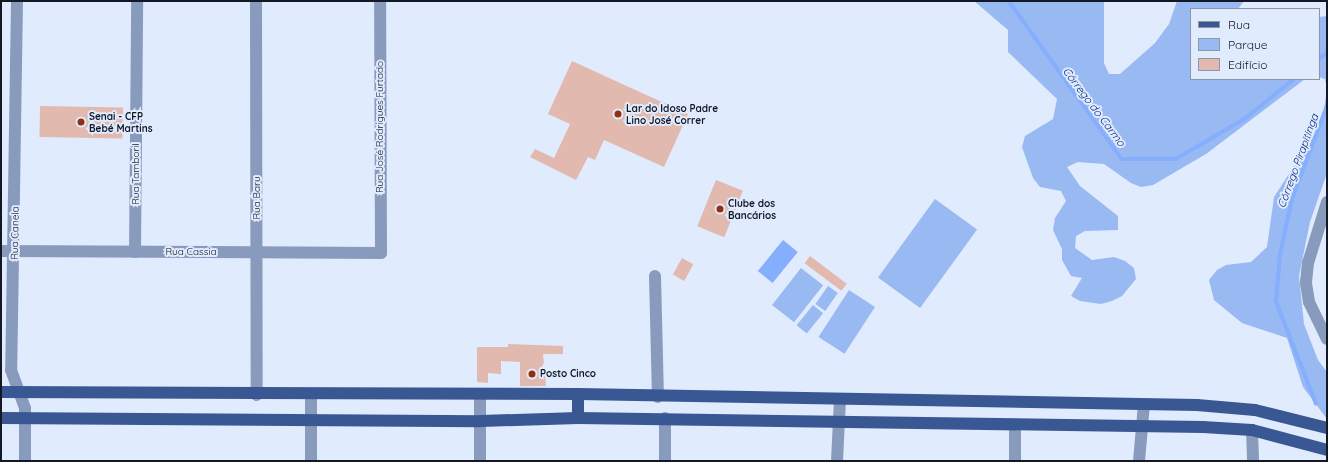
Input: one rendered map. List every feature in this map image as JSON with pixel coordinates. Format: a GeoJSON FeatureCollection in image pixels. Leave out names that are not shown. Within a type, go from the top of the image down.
{"type":"FeatureCollection","features":[{"type":"Feature","properties":{"kind":"main road"},"geometry":{"type":"LineString","coordinates":[[1,392],[311,396],[480,396],[578,394],[658,397],[840,398],[1144,404],[1255,410],[1327,428]]}},
{"type":"Feature","properties":{"kind":"main road"},"geometry":{"type":"LineString","coordinates":[[578,394],[578,418]]}},
{"type":"Feature","properties":{"kind":"main road"},"geometry":{"type":"LineString","coordinates":[[1,418],[481,421],[578,418],[665,418],[1252,430],[1327,450]]}},
{"type":"Feature","properties":{"kind":"street","name":"Rua Canela"},"geometry":{"type":"LineString","coordinates":[[17,1],[15,251],[11,370],[26,418],[25,461]]}},
{"type":"Feature","properties":{"kind":"street","name":"Rua Tamboril"},"geometry":{"type":"LineString","coordinates":[[135,252],[137,1]]}},
{"type":"Feature","properties":{"kind":"street","name":"Rua Baru"},"geometry":{"type":"LineString","coordinates":[[256,1],[257,395]]}},
{"type":"Feature","properties":{"kind":"street","name":"Rua José Rodrigues Furtado"},"geometry":{"type":"LineString","coordinates":[[380,1],[381,253]]}},
{"type":"Feature","properties":{"kind":"street"},"geometry":{"type":"LineString","coordinates":[[1327,202],[1308,263],[1306,283],[1309,302],[1327,339]]}},
{"type":"Feature","properties":{"kind":"street","name":"Rua Cassia"},"geometry":{"type":"LineString","coordinates":[[1,251],[381,253]]}},
{"type":"Feature","properties":{"kind":"street"},"geometry":{"type":"LineString","coordinates":[[655,276],[658,397]]}},
{"type":"Feature","properties":{"kind":"street"},"geometry":{"type":"LineString","coordinates":[[311,396],[311,461]]}},
{"type":"Feature","properties":{"kind":"street"},"geometry":{"type":"LineString","coordinates":[[480,396],[480,461]]}},
{"type":"Feature","properties":{"kind":"street"},"geometry":{"type":"LineString","coordinates":[[837,461],[840,398]]}},
{"type":"Feature","properties":{"kind":"street"},"geometry":{"type":"LineString","coordinates":[[1139,461],[1139,428],[1144,404]]}},
{"type":"Feature","properties":{"kind":"street"},"geometry":{"type":"LineString","coordinates":[[665,418],[665,461]]}},
{"type":"Feature","properties":{"kind":"street"},"geometry":{"type":"LineString","coordinates":[[1015,425],[1015,461]]}},
{"type":"Feature","properties":{"kind":"street"},"geometry":{"type":"LineString","coordinates":[[1252,430],[1253,461]]}},
{"type":"Feature","properties":{"kind":"green space"},"geometry":{"type":"Polygon","coordinates":[[[974,1],[1104,1],[1104,63],[1109,74],[1120,74],[1155,43],[1169,24],[1177,1],[1244,1],[1239,8],[1190,8],[1190,80],[1304,80],[1206,154],[1153,185],[1141,187],[1131,183],[1104,164],[1078,162],[1067,167],[1080,186],[1118,216],[1118,230],[1085,231],[1076,236],[1075,248],[1092,260],[1114,257],[1125,261],[1134,268],[1136,279],[1122,296],[1112,301],[1101,304],[1080,301],[1071,296],[1082,278],[1071,276],[1062,260],[1062,249],[1053,230],[1055,218],[1066,201],[1061,191],[1040,187],[1033,178],[1022,147],[1025,136],[1053,119],[1057,99],[1008,52],[1008,30],[974,1]]]}},
{"type":"Feature","properties":{"kind":"green space"},"geometry":{"type":"Polygon","coordinates":[[[1327,16],[1327,89],[1325,79],[1320,77],[1320,17],[1327,16]]]}},
{"type":"Feature","properties":{"kind":"green space"},"geometry":{"type":"Polygon","coordinates":[[[1327,89],[1327,173],[1310,222],[1299,276],[1304,324],[1318,360],[1327,372],[1327,419],[1303,387],[1287,338],[1242,323],[1214,300],[1209,280],[1217,270],[1226,265],[1251,262],[1267,247],[1274,197],[1322,123],[1327,89]]]}},
{"type":"Feature","properties":{"kind":"green space"},"geometry":{"type":"Polygon","coordinates":[[[935,199],[977,230],[920,308],[878,277],[935,199]]]}},
{"type":"Feature","properties":{"kind":"green space"},"geometry":{"type":"Polygon","coordinates":[[[801,268],[823,285],[794,322],[772,305],[801,268]]]}},
{"type":"Feature","properties":{"kind":"green space"},"geometry":{"type":"Polygon","coordinates":[[[828,286],[838,293],[825,311],[815,304],[828,286]]]}},
{"type":"Feature","properties":{"kind":"green space"},"geometry":{"type":"Polygon","coordinates":[[[849,290],[875,307],[844,354],[819,337],[849,290]]]}},
{"type":"Feature","properties":{"kind":"green space"},"geometry":{"type":"Polygon","coordinates":[[[813,305],[823,313],[807,333],[797,325],[813,305]]]}},
{"type":"Feature","properties":{"kind":"shaded area"},"geometry":{"type":"Polygon","coordinates":[[[783,240],[798,252],[773,283],[758,271],[783,240]]]}},
{"type":"Feature","properties":{"kind":"building","name":"Lar do Idoso Padre Lino José Correr"},"geometry":{"type":"Polygon","coordinates":[[[572,61],[688,114],[664,167],[604,140],[595,160],[588,157],[576,180],[530,157],[535,149],[554,158],[570,124],[548,114],[572,61]]]}},
{"type":"Feature","properties":{"kind":"building","name":"Senai - CFP Bebé Martins"},"geometry":{"type":"Polygon","coordinates":[[[40,106],[123,107],[122,138],[39,137],[40,106]]]}},
{"type":"Feature","properties":{"kind":"building","name":"Clube dos Bancários"},"geometry":{"type":"Polygon","coordinates":[[[716,180],[743,191],[724,237],[697,226],[716,180]]]}},
{"type":"Feature","properties":{"kind":"building"},"geometry":{"type":"Polygon","coordinates":[[[810,256],[847,284],[841,291],[805,263],[810,256]]]}},
{"type":"Feature","properties":{"kind":"building"},"geometry":{"type":"Polygon","coordinates":[[[682,258],[693,264],[684,281],[673,275],[682,258]]]}},
{"type":"Feature","properties":{"kind":"building"},"geometry":{"type":"Polygon","coordinates":[[[508,344],[563,346],[563,354],[543,354],[546,386],[520,386],[520,362],[501,361],[501,374],[488,373],[488,383],[477,382],[477,347],[508,347],[508,344]]]}},
{"type":"Feature","properties":{"kind":"waterway","name":"Córrego do Carmo"},"geometry":{"type":"LineString","coordinates":[[1009,1],[1122,159],[1176,159],[1246,118],[1293,80]]}},
{"type":"Feature","properties":{"kind":"waterway","name":"Córrego do Carmo"},"geometry":{"type":"LineString","coordinates":[[1320,58],[1327,53]]}},
{"type":"Feature","properties":{"kind":"waterway","name":"Córrego Pirapitinga"},"geometry":{"type":"LineString","coordinates":[[1316,404],[1276,302],[1280,254],[1292,199],[1327,106]]}},
{"type":"Feature","properties":{"kind":"place","name":"Lar do Idoso Padre Lino José Correr"},"geometry":{"type":"Point","coordinates":[618,114]}},
{"type":"Feature","properties":{"kind":"place","name":"Senai - CFP Bebé Martins"},"geometry":{"type":"Point","coordinates":[81,122]}},
{"type":"Feature","properties":{"kind":"place","name":"Clube dos Bancários"},"geometry":{"type":"Point","coordinates":[720,209]}},
{"type":"Feature","properties":{"kind":"place","name":"Posto Cinco"},"geometry":{"type":"Point","coordinates":[532,374]}}]}
